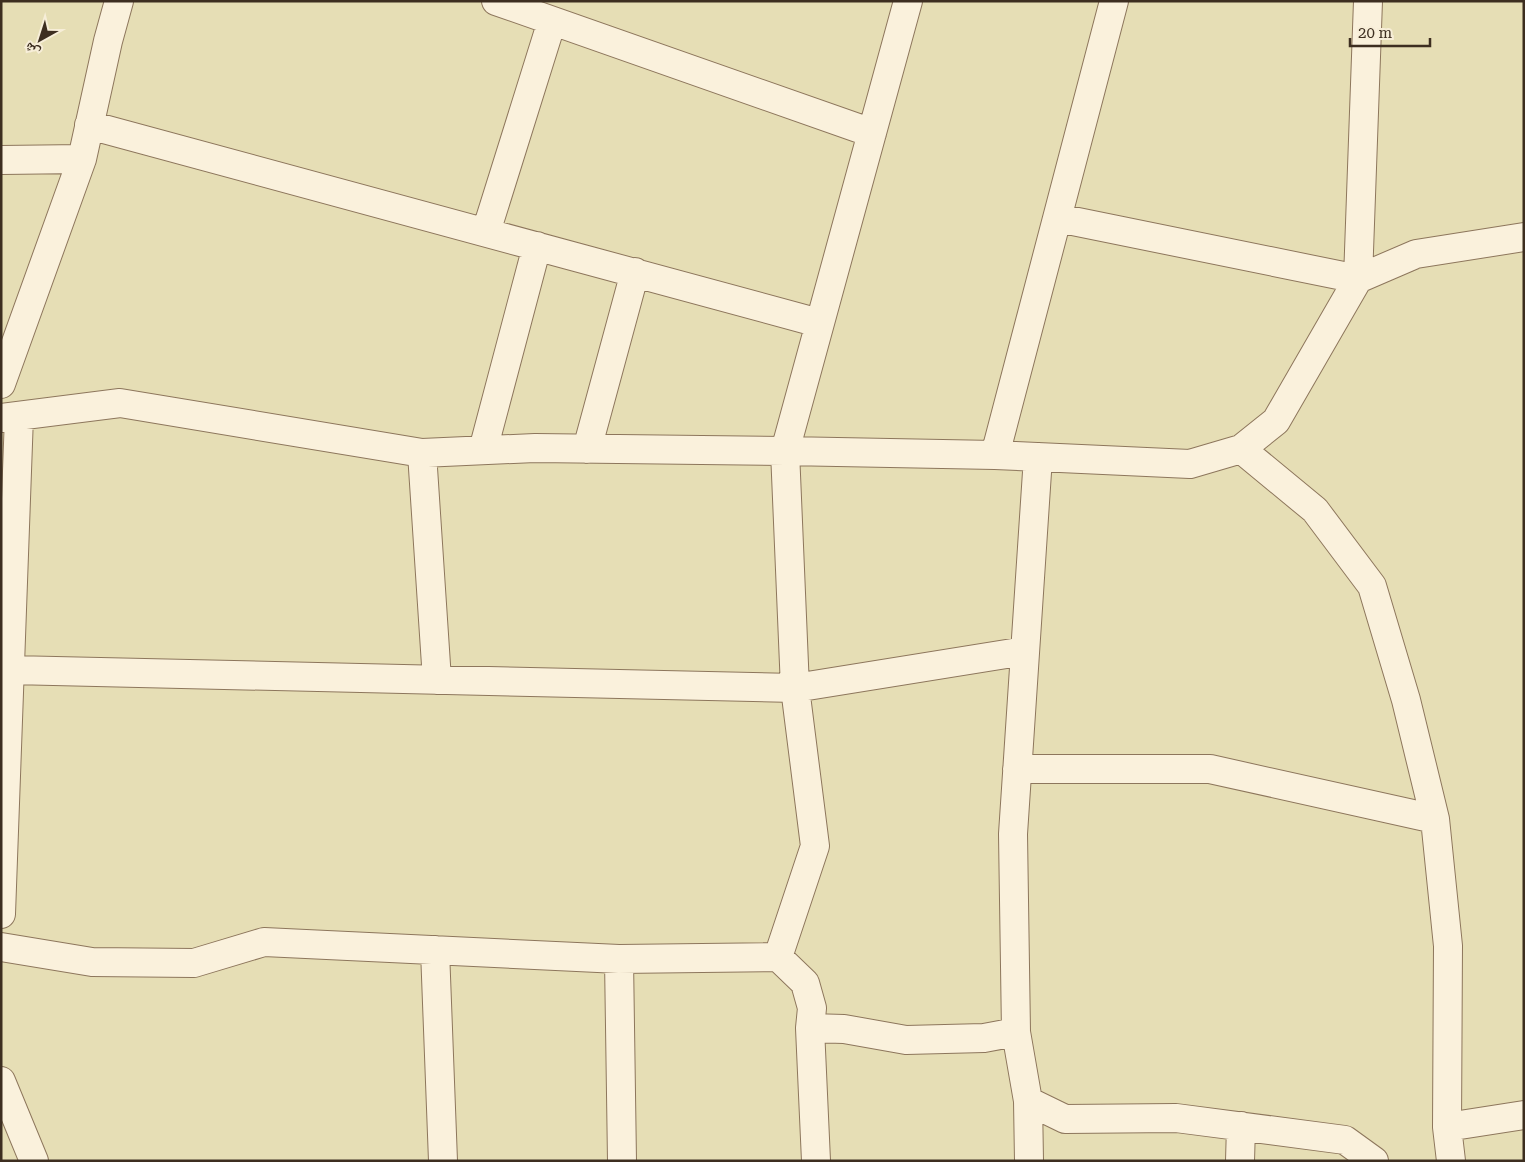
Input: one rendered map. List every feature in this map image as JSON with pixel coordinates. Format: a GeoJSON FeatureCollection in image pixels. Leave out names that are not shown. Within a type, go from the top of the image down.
{"type":"FeatureCollection","features":[{"type":"Feature","properties":{"kind":"street"},"geometry":{"type":"LineString","coordinates":[[1,384],[82,158],[108,41],[119,1]]}},
{"type":"Feature","properties":{"kind":"street"},"geometry":{"type":"LineString","coordinates":[[496,1],[872,133]]}},
{"type":"Feature","properties":{"kind":"street"},"geometry":{"type":"LineString","coordinates":[[778,957],[816,846],[795,688],[784,451],[908,1]]}},
{"type":"Feature","properties":{"kind":"street"},"geometry":{"type":"LineString","coordinates":[[995,455],[1114,1]]}},
{"type":"Feature","properties":{"kind":"street"},"geometry":{"type":"LineString","coordinates":[[1,914],[11,670],[10,417],[120,403],[422,453],[535,448],[784,451],[995,455],[1190,464],[1241,449],[1276,421],[1358,279],[1368,1]]}},
{"type":"Feature","properties":{"kind":"street"},"geometry":{"type":"LineString","coordinates":[[486,232],[552,21]]}},
{"type":"Feature","properties":{"kind":"street"},"geometry":{"type":"LineString","coordinates":[[89,125],[820,323]]}},
{"type":"Feature","properties":{"kind":"street"},"geometry":{"type":"LineString","coordinates":[[1,160],[82,158]]}},
{"type":"Feature","properties":{"kind":"street"},"geometry":{"type":"LineString","coordinates":[[1058,218],[1358,279],[1416,254],[1524,237]]}},
{"type":"Feature","properties":{"kind":"street"},"geometry":{"type":"LineString","coordinates":[[483,450],[537,246]]}},
{"type":"Feature","properties":{"kind":"street"},"geometry":{"type":"LineString","coordinates":[[587,449],[635,272]]}},
{"type":"Feature","properties":{"kind":"street"},"geometry":{"type":"LineString","coordinates":[[1241,449],[1316,510],[1372,586],[1406,700],[1435,819],[1448,946],[1447,1127],[1451,1161]]}},
{"type":"Feature","properties":{"kind":"street"},"geometry":{"type":"LineString","coordinates":[[422,453],[437,680]]}},
{"type":"Feature","properties":{"kind":"street"},"geometry":{"type":"LineString","coordinates":[[1029,1161],[1028,1101],[1016,1032],[1013,834],[1038,457]]}},
{"type":"Feature","properties":{"kind":"street"},"geometry":{"type":"LineString","coordinates":[[11,670],[795,688],[1025,651]]}},
{"type":"Feature","properties":{"kind":"street"},"geometry":{"type":"LineString","coordinates":[[1017,769],[1210,769],[1435,819]]}},
{"type":"Feature","properties":{"kind":"street"},"geometry":{"type":"LineString","coordinates":[[1,947],[92,962],[194,963],[264,942],[619,958],[778,957],[805,983],[812,1008],[810,1028],[816,1161]]}},
{"type":"Feature","properties":{"kind":"street"},"geometry":{"type":"LineString","coordinates":[[435,950],[443,1161]]}},
{"type":"Feature","properties":{"kind":"street"},"geometry":{"type":"LineString","coordinates":[[619,958],[622,1161]]}},
{"type":"Feature","properties":{"kind":"street"},"geometry":{"type":"LineString","coordinates":[[810,1028],[844,1029],[906,1040],[984,1038],[1016,1032]]}},
{"type":"Feature","properties":{"kind":"street"},"geometry":{"type":"LineString","coordinates":[[1,1081],[34,1161]]}},
{"type":"Feature","properties":{"kind":"street"},"geometry":{"type":"LineString","coordinates":[[1028,1101],[1065,1118],[1176,1118],[1345,1140],[1374,1161]]}},
{"type":"Feature","properties":{"kind":"street"},"geometry":{"type":"LineString","coordinates":[[1447,1127],[1524,1115]]}},
{"type":"Feature","properties":{"kind":"street"},"geometry":{"type":"LineString","coordinates":[[1240,1161],[1241,1126]]}},
{"type":"Feature","properties":{"kind":"shaded area"},"geometry":{"type":"Polygon","coordinates":[[[1,1],[1524,1],[1524,1161],[1,1161],[1,1]]]}}]}
